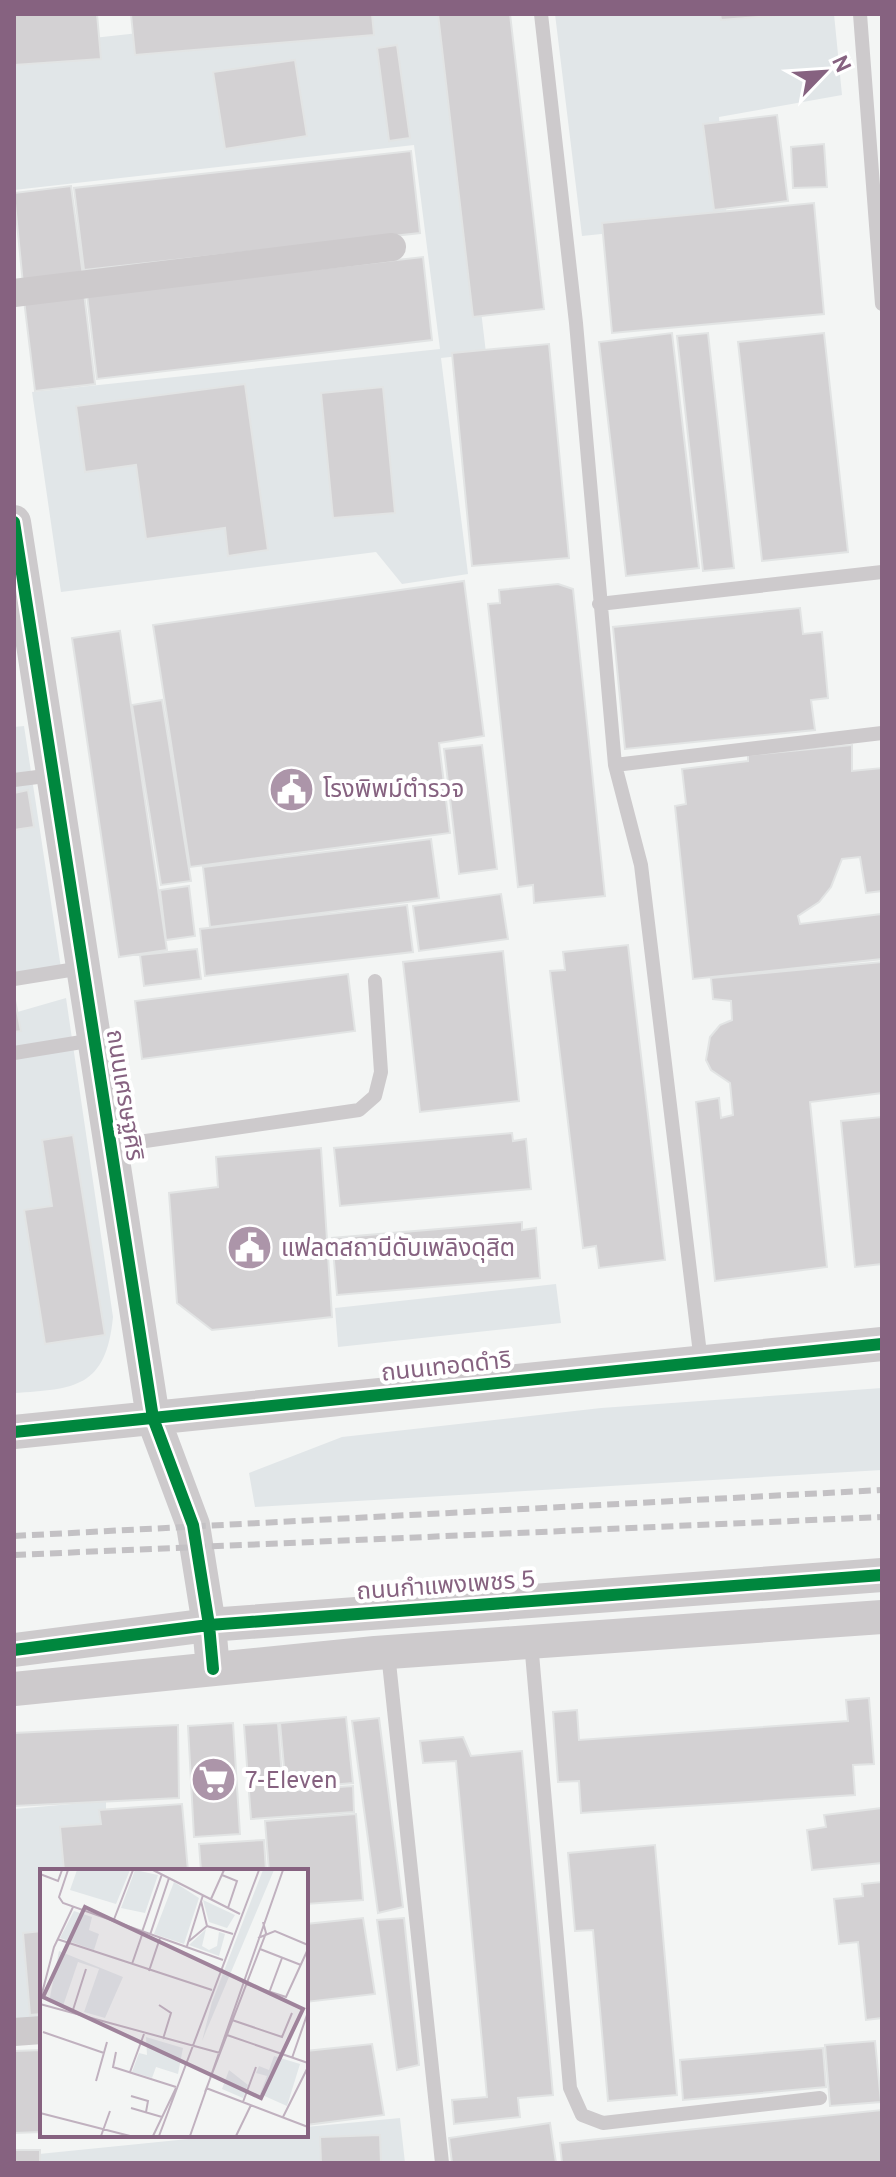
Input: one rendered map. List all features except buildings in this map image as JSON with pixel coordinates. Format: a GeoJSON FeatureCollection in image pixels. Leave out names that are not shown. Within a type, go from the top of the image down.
{"type":"FeatureCollection","features":[{"type":"Feature","properties":{"kind":"street"},"geometry":{"type":"LineString","coordinates":[[14,293],[392,247]]}},
{"type":"Feature","properties":{"kind":"street","name":"ถนนเศรษฐศิริ"},"geometry":{"type":"LineString","coordinates":[[14,522],[153,1418],[193,1525],[213,1669]]}},
{"type":"Feature","properties":{"kind":"street","name":"ถนนเทอดดำริ"},"geometry":{"type":"LineString","coordinates":[[14,1432],[882,1344]]}},
{"type":"Feature","properties":{"kind":"street","name":"ถนนกำแพงเพชร 5"},"geometry":{"type":"LineString","coordinates":[[14,1650],[209,1625],[882,1575]]}},
{"type":"Feature","properties":{"kind":"street"},"geometry":{"type":"LineString","coordinates":[[14,1689],[388,1653],[882,1617]]}},
{"type":"Feature","properties":{"kind":"street"},"geometry":{"type":"LineString","coordinates":[[14,2032],[40,2030]]}},
{"type":"Feature","properties":{"kind":"lane"},"geometry":{"type":"LineString","coordinates":[[541,14],[576,323],[615,765],[641,865],[701,1362]]}},
{"type":"Feature","properties":{"kind":"lane"},"geometry":{"type":"LineString","coordinates":[[860,14],[882,304]]}},
{"type":"Feature","properties":{"kind":"lane"},"geometry":{"type":"LineString","coordinates":[[599,604],[882,572]]}},
{"type":"Feature","properties":{"kind":"lane"},"geometry":{"type":"LineString","coordinates":[[615,765],[882,733]]}},
{"type":"Feature","properties":{"kind":"lane"},"geometry":{"type":"LineString","coordinates":[[14,780],[53,775]]}},
{"type":"Feature","properties":{"kind":"lane"},"geometry":{"type":"LineString","coordinates":[[14,979],[83,968]]}},
{"type":"Feature","properties":{"kind":"lane"},"geometry":{"type":"LineString","coordinates":[[110,1147],[359,1110],[375,1096],[381,1072],[375,981]]}},
{"type":"Feature","properties":{"kind":"lane"},"geometry":{"type":"LineString","coordinates":[[14,1053],[94,1040]]}},
{"type":"Feature","properties":{"kind":"lane"},"geometry":{"type":"LineString","coordinates":[[531,1642],[570,2088],[582,2115],[603,2123],[820,2098]]}},
{"type":"Feature","properties":{"kind":"lane"},"geometry":{"type":"LineString","coordinates":[[388,1653],[442,2163]]}},
{"type":"Feature","properties":{"kind":"shaded area"},"geometry":{"type":"Polygon","coordinates":[[[312,14],[446,14],[486,353],[441,358],[468,574],[402,584],[376,552],[61,592],[32,392],[440,349],[414,145],[14,190],[14,59],[93,38],[312,14]]]}},
{"type":"Feature","properties":{"kind":"shaded area"},"geometry":{"type":"Polygon","coordinates":[[[555,14],[834,14],[842,95],[719,117],[727,221],[582,236],[555,14]]]}},
{"type":"Feature","properties":{"kind":"shaded area"},"geometry":{"type":"Polygon","coordinates":[[[24,726],[61,968],[14,973],[14,727],[24,726]]]}},
{"type":"Feature","properties":{"kind":"shaded area"},"geometry":{"type":"Polygon","coordinates":[[[66,998],[113,1317],[103,1358],[95,1371],[84,1380],[54,1389],[14,1393],[14,1013],[66,998]]]}},
{"type":"Feature","properties":{"kind":"shaded area"},"geometry":{"type":"Polygon","coordinates":[[[556,1284],[561,1323],[338,1347],[335,1308],[556,1284]]]}},
{"type":"Feature","properties":{"kind":"shaded area"},"geometry":{"type":"Polygon","coordinates":[[[882,1388],[882,1470],[255,1507],[249,1473],[342,1437],[601,1408],[882,1388]]]}},
{"type":"Feature","properties":{"kind":"shaded area"},"geometry":{"type":"Polygon","coordinates":[[[106,1801],[106,1869],[40,1869],[40,2020],[14,2023],[14,1809],[106,1801]]]}},
{"type":"Feature","properties":{"kind":"shaded area"},"geometry":{"type":"Polygon","coordinates":[[[400,2118],[405,2163],[30,2163],[29,2155],[208,2137],[308,2137],[308,2127],[400,2118]]]}},
{"type":"Feature","properties":{"kind":"railway"},"geometry":{"type":"LineString","coordinates":[[14,1536],[882,1490]]}},
{"type":"Feature","properties":{"kind":"railway"},"geometry":{"type":"LineString","coordinates":[[14,1555],[882,1517]]}},
{"type":"Feature","properties":{"kind":"cycle path"},"geometry":{"type":"LineString","coordinates":[[14,522],[153,1418],[193,1525],[213,1669]]}},
{"type":"Feature","properties":{"kind":"cycle path"},"geometry":{"type":"LineString","coordinates":[[14,1432],[882,1344]]}},
{"type":"Feature","properties":{"kind":"cycle path"},"geometry":{"type":"LineString","coordinates":[[14,1650],[209,1625],[882,1575]]}},
{"type":"Feature","properties":{"kind":"place","name":"โรงพิพม์ตำรวจ"},"geometry":{"type":"Point","coordinates":[292,789]}},
{"type":"Feature","properties":{"kind":"place","name":"แฟลตสถานีดับเพลิงดุสิต"},"geometry":{"type":"Point","coordinates":[250,1248]}},
{"type":"Feature","properties":{"kind":"place","name":"7-Eleven"},"geometry":{"type":"Point","coordinates":[214,1780]}}]}
